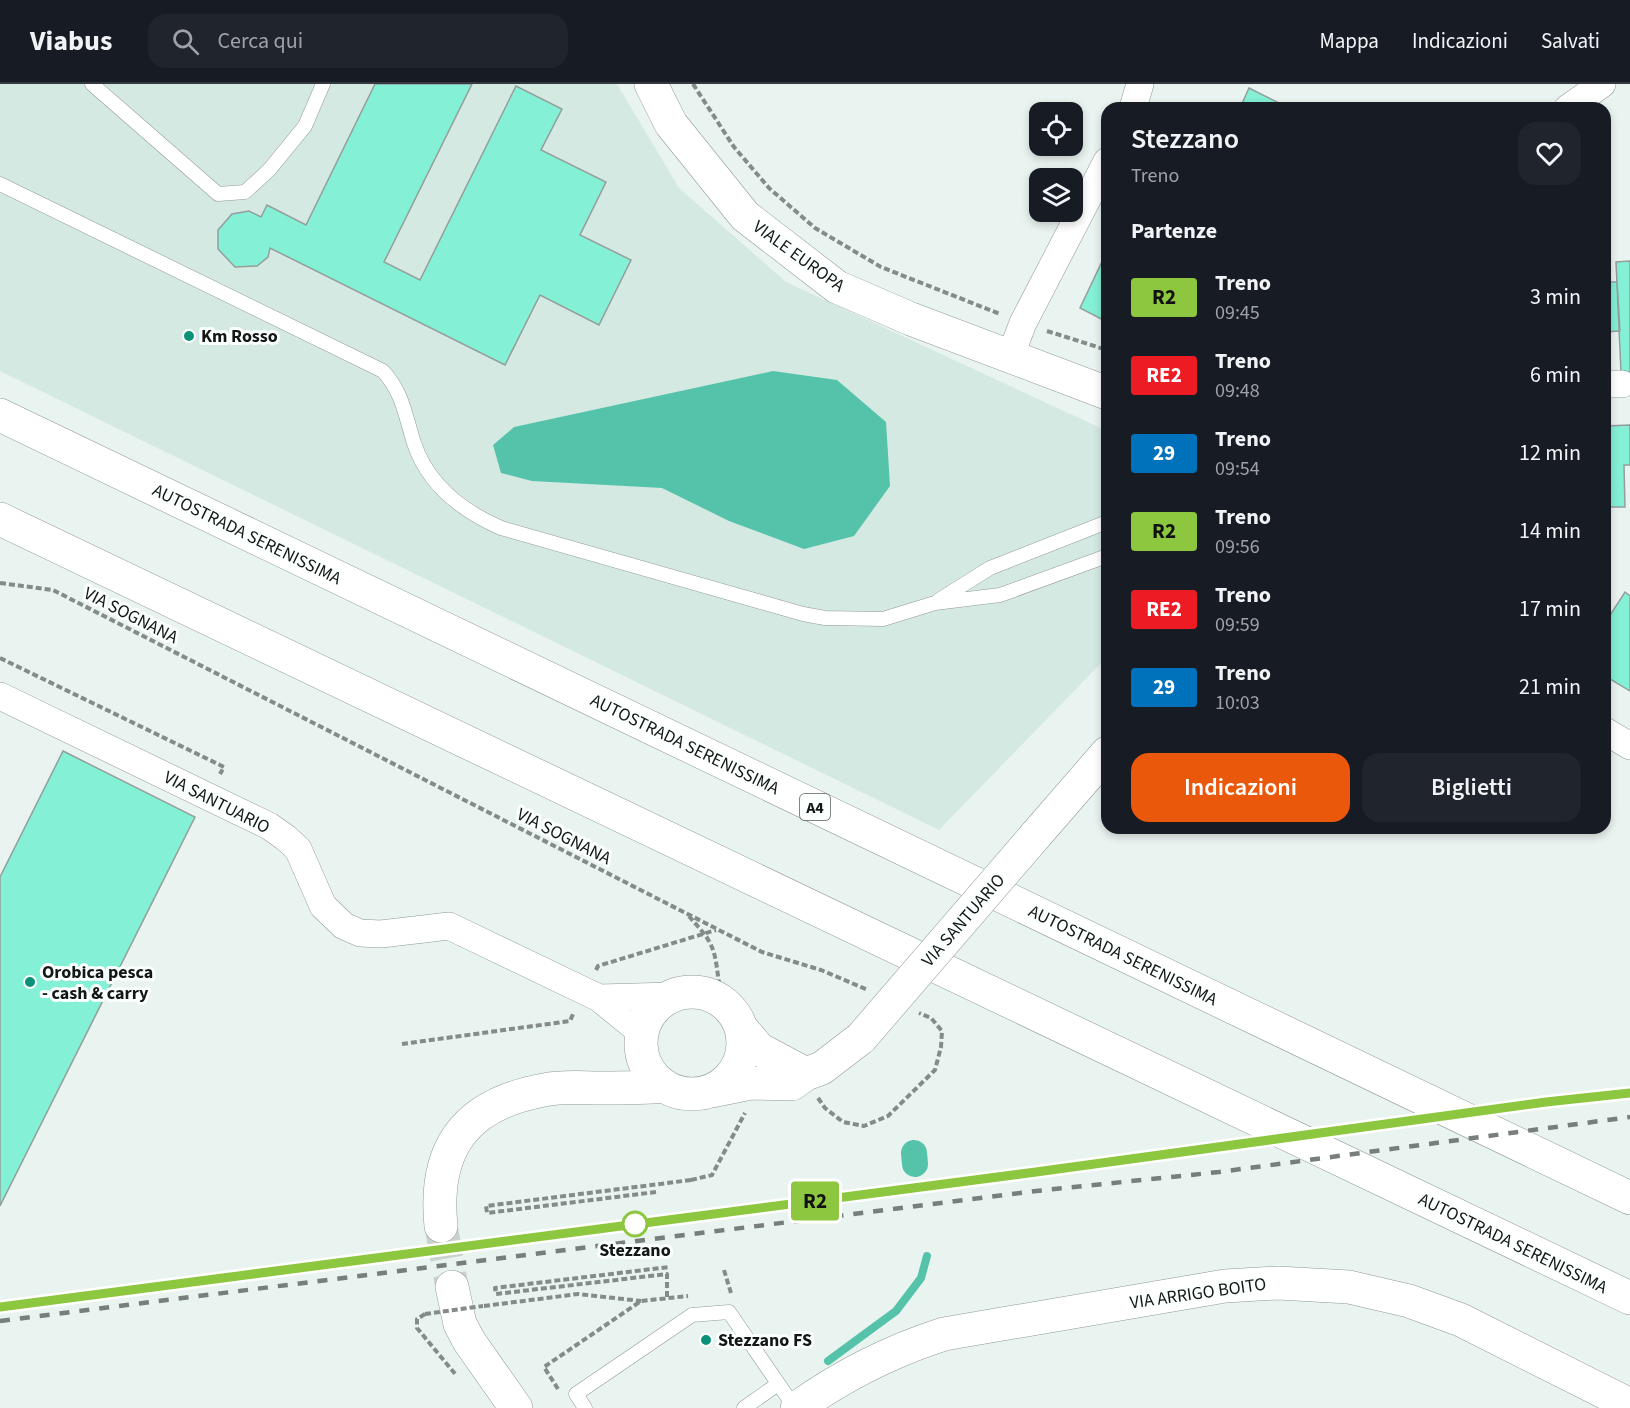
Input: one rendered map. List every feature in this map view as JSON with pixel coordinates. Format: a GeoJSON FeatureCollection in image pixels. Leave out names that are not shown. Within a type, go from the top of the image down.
{"type":"FeatureCollection","features":[{"type":"Feature","properties":{"kind":"main road","name":"VIALE EUROPA"},"geometry":{"type":"LineString","coordinates":[[651,84],[671,124],[745,216],[837,287],[911,319],[1101,391]]}},
{"type":"Feature","properties":{"kind":"main road","name":"AUTOSTRADA SERENISSIMA"},"geometry":{"type":"LineString","coordinates":[[0,415],[1630,1198]]}},
{"type":"Feature","properties":{"kind":"main road","name":"AUTOSTRADA SERENISSIMA"},"geometry":{"type":"LineString","coordinates":[[0,519],[1630,1298]]}},
{"type":"Feature","properties":{"kind":"main road","name":"VIA SANTUARIO"},"geometry":{"type":"LineString","coordinates":[[811,1083],[822,1068],[861,1038],[1101,760]]}},
{"type":"Feature","properties":{"kind":"main road","name":"VIA SANTUARIO"},"geometry":{"type":"LineString","coordinates":[[672,996],[686,992],[700,992],[714,997],[734,1017],[759,1049],[811,1083]]}},
{"type":"Feature","properties":{"kind":"main road"},"geometry":{"type":"LineString","coordinates":[[582,1088],[642,1042],[648,1018],[658,1005],[672,996]]}},
{"type":"Feature","properties":{"kind":"main road"},"geometry":{"type":"LineString","coordinates":[[711,1091],[724,1084],[734,1073],[741,1059],[744,1044],[734,1017]]}},
{"type":"Feature","properties":{"kind":"main road","name":"VIA SANTUARIO"},"geometry":{"type":"LineString","coordinates":[[642,1042],[645,1064],[654,1077],[664,1086],[679,1093],[695,1095],[751,1083],[811,1083]]}},
{"type":"Feature","properties":{"kind":"main road","name":"VIA SANTUARIO"},"geometry":{"type":"LineString","coordinates":[[441,1226],[439,1187],[444,1164],[452,1144],[480,1115],[501,1102],[547,1089],[664,1086]]}},
{"type":"Feature","properties":{"kind":"main road","name":"VIA ARRIGO BOITO"},"geometry":{"type":"LineString","coordinates":[[790,1400],[818,1394],[863,1367],[906,1346],[944,1334],[1225,1286],[1278,1283],[1349,1287],[1409,1301],[1461,1320],[1630,1405]]}},
{"type":"Feature","properties":{"kind":"main road"},"geometry":{"type":"LineString","coordinates":[[452,1287],[460,1324],[469,1341],[516,1408]]}},
{"type":"Feature","properties":{"kind":"street"},"geometry":{"type":"LineString","coordinates":[[1135,102],[1140,84]]}},
{"type":"Feature","properties":{"kind":"street"},"geometry":{"type":"LineString","coordinates":[[1576,102],[1602,84]]}},
{"type":"Feature","properties":{"kind":"street"},"geometry":{"type":"LineString","coordinates":[[1010,357],[1023,323],[1101,173]]}},
{"type":"Feature","properties":{"kind":"street","name":"VIA SANTUARIO"},"geometry":{"type":"LineString","coordinates":[[0,696],[269,826],[298,849],[323,906],[344,926],[360,933],[381,934],[449,926],[599,998],[642,1042]]}},
{"type":"Feature","properties":{"kind":"street"},"geometry":{"type":"LineString","coordinates":[[1611,735],[1630,746]]}},
{"type":"Feature","properties":{"kind":"street","name":"VIA SANTUARIO"},"geometry":{"type":"LineString","coordinates":[[599,998],[672,996]]}},
{"type":"Feature","properties":{"kind":"lane"},"geometry":{"type":"LineString","coordinates":[[92,84],[218,194],[245,192],[269,170],[305,126],[323,84]]}},
{"type":"Feature","properties":{"kind":"lane"},"geometry":{"type":"LineString","coordinates":[[0,184],[383,371],[394,383],[402,401],[415,445],[424,465],[437,484],[457,504],[477,518],[501,528],[803,614],[825,618],[883,619],[934,603],[1000,595],[1101,558]]}},
{"type":"Feature","properties":{"kind":"lane"},"geometry":{"type":"LineString","coordinates":[[934,603],[990,568],[1101,524]]}},
{"type":"Feature","properties":{"kind":"lane"},"geometry":{"type":"LineString","coordinates":[[585,1408],[576,1394],[692,1315],[729,1312],[790,1400],[744,1408]]}},
{"type":"Feature","properties":{"kind":"path"},"geometry":{"type":"LineString","coordinates":[[693,84],[734,147],[769,188],[815,228],[881,267],[1023,323],[1101,348]]}},
{"type":"Feature","properties":{"kind":"path","name":"VIA SOGNANA"},"geometry":{"type":"LineString","coordinates":[[0,583],[52,590],[762,952],[821,970],[871,991]]}},
{"type":"Feature","properties":{"kind":"path"},"geometry":{"type":"LineString","coordinates":[[0,658],[224,767],[209,796]]}},
{"type":"Feature","properties":{"kind":"path"},"geometry":{"type":"LineString","coordinates":[[687,914],[711,944],[720,992],[734,1017]]}},
{"type":"Feature","properties":{"kind":"path"},"geometry":{"type":"LineString","coordinates":[[811,1083],[825,1108],[843,1122],[864,1126],[888,1116],[935,1070],[942,1047],[942,1031],[931,1018],[911,1009]]}},
{"type":"Feature","properties":{"kind":"path"},"geometry":{"type":"LineString","coordinates":[[656,1192],[487,1213],[486,1206],[712,1175],[747,1110]]}},
{"type":"Feature","properties":{"kind":"path"},"geometry":{"type":"LineString","coordinates":[[668,1297],[667,1274],[496,1294],[495,1288],[669,1267]]}},
{"type":"Feature","properties":{"kind":"path"},"geometry":{"type":"LineString","coordinates":[[720,1294],[730,1293],[724,1270]]}},
{"type":"Feature","properties":{"kind":"path"},"geometry":{"type":"LineString","coordinates":[[460,1381],[417,1328],[417,1319],[425,1314],[578,1294],[641,1301],[699,1295]]}},
{"type":"Feature","properties":{"kind":"path"},"geometry":{"type":"LineString","coordinates":[[559,1389],[544,1367],[641,1301]]}},
{"type":"Feature","properties":{"kind":"shaded area"},"geometry":{"type":"Polygon","coordinates":[[[0,84],[617,84],[679,188],[786,282],[1101,428],[1101,663],[939,830],[0,371],[0,84]]]}},
{"type":"Feature","properties":{"kind":"shaded area"},"geometry":{"type":"Polygon","coordinates":[[[773,371],[837,380],[886,422],[890,486],[854,536],[804,549],[729,521],[662,488],[532,481],[501,473],[493,445],[514,427],[773,371]]]}},
{"type":"Feature","properties":{"kind":"building"},"geometry":{"type":"Polygon","coordinates":[[[375,84],[472,84],[384,262],[420,280],[516,86],[562,109],[541,150],[606,182],[580,235],[631,260],[599,325],[540,295],[505,365],[270,248],[268,257],[257,266],[235,267],[218,249],[218,230],[232,214],[249,211],[261,217],[267,205],[306,225],[375,84]]]}},
{"type":"Feature","properties":{"kind":"building"},"geometry":{"type":"Polygon","coordinates":[[[1249,88],[1277,102],[1243,102],[1249,88]]]}},
{"type":"Feature","properties":{"kind":"building"},"geometry":{"type":"Polygon","coordinates":[[[1630,261],[1630,373],[1621,373],[1616,262],[1630,261]]]}},
{"type":"Feature","properties":{"kind":"building"},"geometry":{"type":"Polygon","coordinates":[[[1101,264],[1101,319],[1080,308],[1101,264]]]}},
{"type":"Feature","properties":{"kind":"building"},"geometry":{"type":"Polygon","coordinates":[[[1611,282],[1617,282],[1620,331],[1611,332],[1611,282]]]}},
{"type":"Feature","properties":{"kind":"building"},"geometry":{"type":"Polygon","coordinates":[[[1630,425],[1630,465],[1624,465],[1625,507],[1611,507],[1611,426],[1630,425]]]}},
{"type":"Feature","properties":{"kind":"building"},"geometry":{"type":"Polygon","coordinates":[[[1625,592],[1630,596],[1630,691],[1611,680],[1611,614],[1625,592]]]}},
{"type":"Feature","properties":{"kind":"building"},"geometry":{"type":"Polygon","coordinates":[[[63,751],[195,817],[0,1206],[0,877],[63,751]]]}},
{"type":"Feature","properties":{"kind":"waterway"},"geometry":{"type":"LineString","coordinates":[[914,1153],[915,1164]]}},
{"type":"Feature","properties":{"kind":"waterway"},"geometry":{"type":"LineString","coordinates":[[828,1361],[896,1311],[921,1278],[927,1256]]}},
{"type":"Feature","properties":{"kind":"tunnel"},"geometry":{"type":"LineString","coordinates":[[441,1226],[452,1287]]}},
{"type":"Feature","properties":{"kind":"railway"},"geometry":{"type":"LineString","coordinates":[[0,1307],[1036,1172],[1546,1102],[1630,1093]]}},
{"type":"Feature","properties":{"kind":"railway"},"geometry":{"type":"LineString","coordinates":[[0,1321],[1036,1191],[1219,1172],[1630,1117]]}},
{"type":"Feature","properties":{"kind":"train","name":"R2"},"geometry":{"type":"LineString","coordinates":[[0,1307],[1036,1172],[1546,1102],[1630,1093]]}},
{"type":"Feature","properties":{"kind":"place","name":"Km Rosso"},"geometry":{"type":"Point","coordinates":[189,336]}},
{"type":"Feature","properties":{"kind":"place","name":"Orobica pesca - cash & carry"},"geometry":{"type":"Point","coordinates":[30,982]}},
{"type":"Feature","properties":{"kind":"place","name":"Stezzano"},"geometry":{"type":"Point","coordinates":[635,1224]}},
{"type":"Feature","properties":{"kind":"place","name":"Stezzano FS"},"geometry":{"type":"Point","coordinates":[706,1340]}}]}
